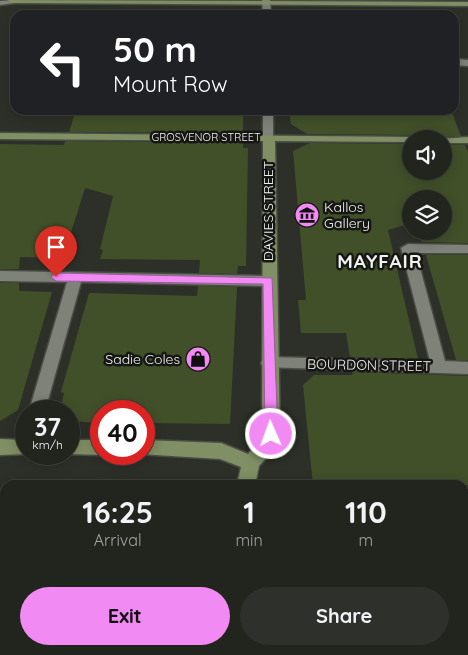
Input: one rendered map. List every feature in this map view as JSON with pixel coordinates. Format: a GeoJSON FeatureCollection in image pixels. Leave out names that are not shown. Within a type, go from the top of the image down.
{"type":"FeatureCollection","features":[{"type":"Feature","properties":{"kind":"street"},"geometry":{"type":"LineString","coordinates":[[0,3],[10,0],[468,4]]}},
{"type":"Feature","properties":{"kind":"street","name":"DAVIES STREET"},"geometry":{"type":"LineString","coordinates":[[247,480],[251,463],[268,444],[271,434],[268,115]]}},
{"type":"Feature","properties":{"kind":"street","name":"GROSVENOR STREET"},"geometry":{"type":"LineString","coordinates":[[0,136],[402,139]]}},
{"type":"Feature","properties":{"kind":"street"},"geometry":{"type":"LineString","coordinates":[[452,140],[468,140]]}},
{"type":"Feature","properties":{"kind":"street"},"geometry":{"type":"LineString","coordinates":[[439,367],[408,248],[468,248]]}},
{"type":"Feature","properties":{"kind":"street"},"geometry":{"type":"LineString","coordinates":[[0,276],[269,281]]}},
{"type":"Feature","properties":{"kind":"street"},"geometry":{"type":"LineString","coordinates":[[40,400],[75,278]]}},
{"type":"Feature","properties":{"kind":"street","name":"BOURDON STREET"},"geometry":{"type":"LineString","coordinates":[[269,363],[468,368]]}},
{"type":"Feature","properties":{"kind":"street"},"geometry":{"type":"LineString","coordinates":[[0,447],[15,447]]}},
{"type":"Feature","properties":{"kind":"street"},"geometry":{"type":"LineString","coordinates":[[155,448],[221,451],[251,463]]}},
{"type":"Feature","properties":{"kind":"building"},"geometry":{"type":"Polygon","coordinates":[[[74,115],[243,115],[243,133],[69,132],[74,115]]]}},
{"type":"Feature","properties":{"kind":"building"},"geometry":{"type":"Polygon","coordinates":[[[290,115],[453,115],[461,136],[452,137],[452,130],[402,130],[402,135],[307,134],[291,124],[290,115]]]}},
{"type":"Feature","properties":{"kind":"building"},"geometry":{"type":"Polygon","coordinates":[[[65,141],[243,143],[243,148],[248,148],[246,266],[238,266],[237,274],[199,273],[200,260],[100,259],[103,250],[100,249],[113,196],[85,188],[63,258],[20,257],[19,269],[0,269],[0,144],[64,145],[65,141]]]}},
{"type":"Feature","properties":{"kind":"building"},"geometry":{"type":"Polygon","coordinates":[[[310,143],[402,144],[402,180],[452,180],[452,145],[465,145],[468,152],[468,243],[422,242],[421,240],[452,240],[452,190],[402,190],[402,226],[388,230],[418,359],[350,357],[346,333],[301,333],[298,300],[306,300],[293,151],[310,143]]]}},
{"type":"Feature","properties":{"kind":"building"},"geometry":{"type":"Polygon","coordinates":[[[426,255],[468,255],[468,360],[456,360],[426,255]]]}},
{"type":"Feature","properties":{"kind":"building"},"geometry":{"type":"Polygon","coordinates":[[[0,283],[19,283],[19,291],[52,292],[21,400],[15,400],[15,412],[0,421],[0,283]]]}},
{"type":"Feature","properties":{"kind":"building"},"geometry":{"type":"Polygon","coordinates":[[[198,286],[237,287],[230,424],[155,423],[155,400],[90,400],[90,422],[80,422],[80,400],[62,400],[64,393],[61,392],[89,293],[197,296],[198,286]]]}},
{"type":"Feature","properties":{"kind":"building"},"geometry":{"type":"Polygon","coordinates":[[[352,372],[468,376],[468,480],[312,480],[303,385],[314,375],[353,375],[352,372]]]}},
{"type":"Feature","properties":{"kind":"place","name":"Kallos Gallery"},"geometry":{"type":"Point","coordinates":[307,215]}},
{"type":"Feature","properties":{"kind":"place","name":"Sadie Coles"},"geometry":{"type":"Point","coordinates":[198,359]}},
{"type":"Feature","properties":{"kind":"district","name":"MAYFAIR"},"geometry":{"type":"Point","coordinates":[380,261]}},
{"type":"Feature","properties":{"kind":"route"},"geometry":{"type":"LineString","coordinates":[[56,277],[269,281],[271,434]]}}]}
